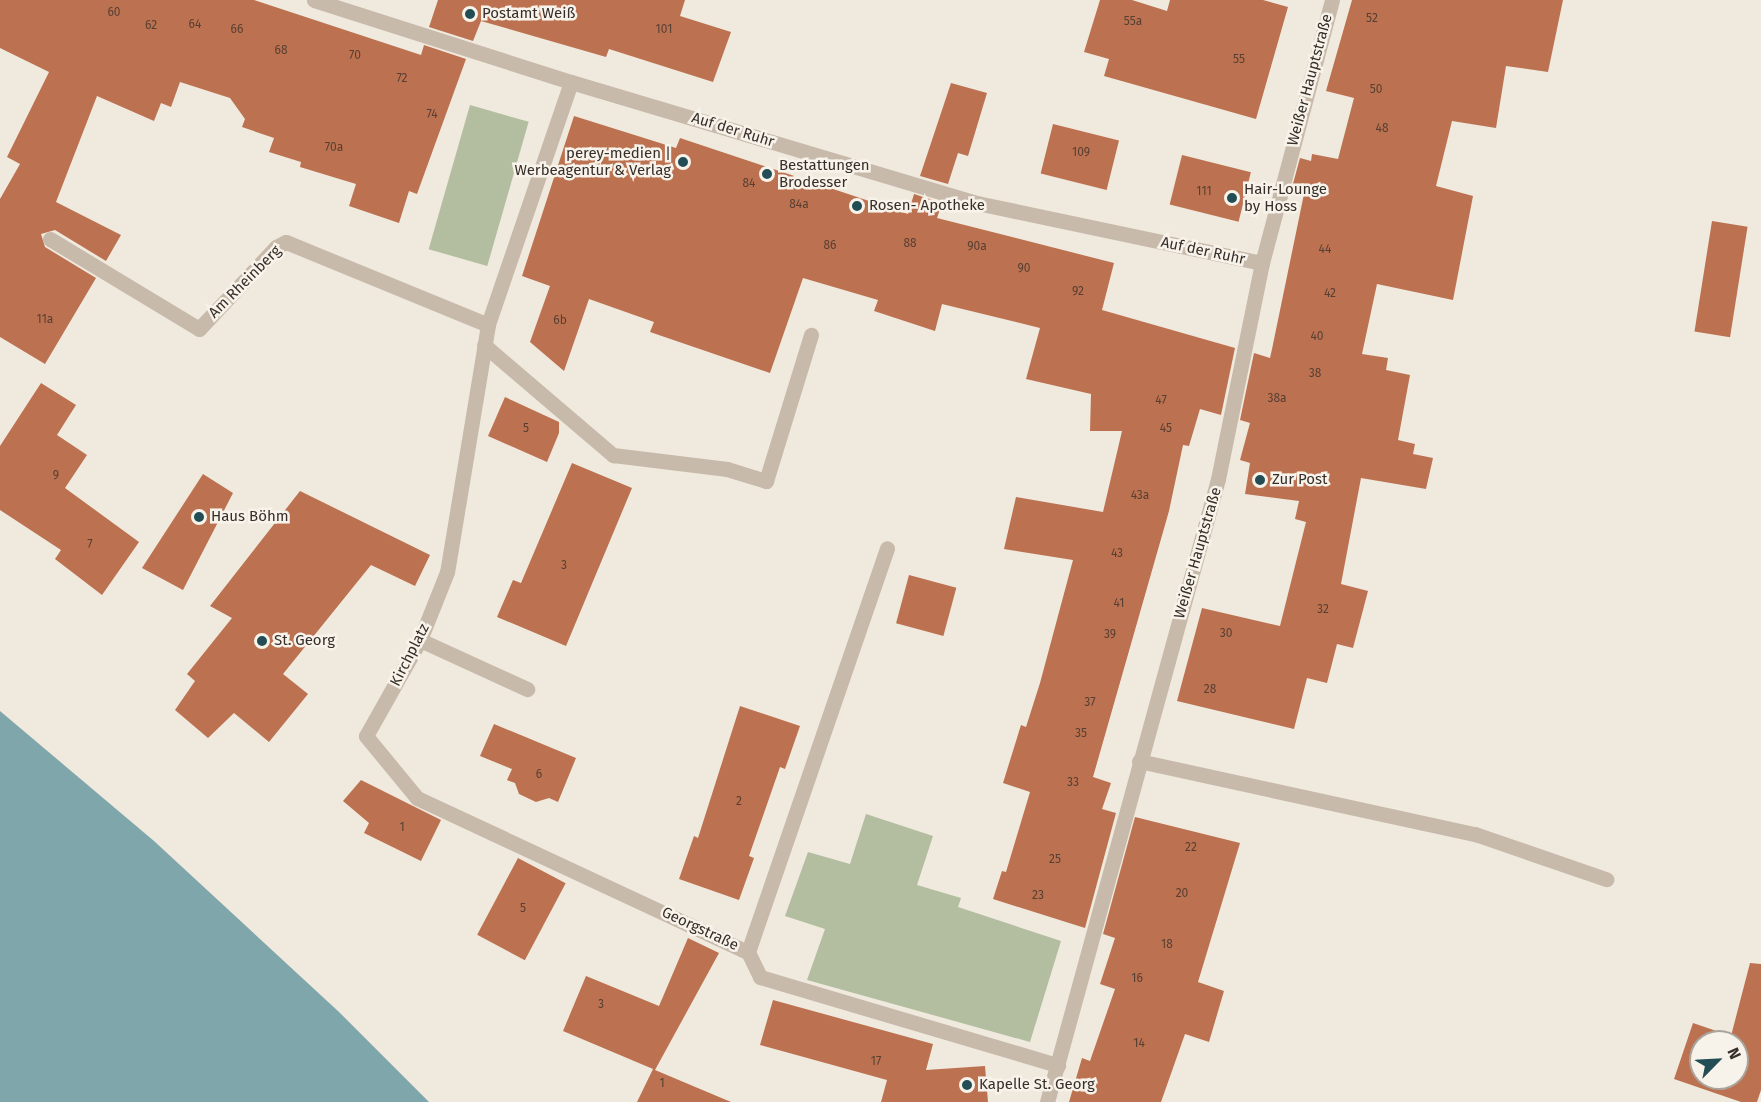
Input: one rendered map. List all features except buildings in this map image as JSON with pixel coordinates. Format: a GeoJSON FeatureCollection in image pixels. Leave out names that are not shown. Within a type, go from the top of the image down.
{"type":"FeatureCollection","features":[{"type":"Feature","properties":{"kind":"street","name":"Auf der Ruhr"},"geometry":{"type":"LineString","coordinates":[[314,0],[571,82],[978,203],[1262,263]]}},
{"type":"Feature","properties":{"kind":"street","name":"Weißer Hauptstraße"},"geometry":{"type":"LineString","coordinates":[[1047,1102],[1218,479],[1262,263],[1332,0]]}},
{"type":"Feature","properties":{"kind":"street"},"geometry":{"type":"LineString","coordinates":[[571,82],[488,325],[484,345],[613,455],[727,469],[766,482],[811,335]]}},
{"type":"Feature","properties":{"kind":"street","name":"Am Rheinberg"},"geometry":{"type":"LineString","coordinates":[[50,239],[199,329],[276,247],[286,243],[488,325]]}},
{"type":"Feature","properties":{"kind":"street","name":"Kirchplatz"},"geometry":{"type":"LineString","coordinates":[[366,736],[420,640],[447,572],[484,345]]}},
{"type":"Feature","properties":{"kind":"street"},"geometry":{"type":"LineString","coordinates":[[748,952],[887,548]]}},
{"type":"Feature","properties":{"kind":"street"},"geometry":{"type":"LineString","coordinates":[[420,640],[527,689]]}},
{"type":"Feature","properties":{"kind":"street","name":"Georgstraße"},"geometry":{"type":"LineString","coordinates":[[366,736],[417,798],[748,952],[760,977],[1058,1065]]}},
{"type":"Feature","properties":{"kind":"street"},"geometry":{"type":"LineString","coordinates":[[1139,762],[1475,834],[1606,879]]}},
{"type":"Feature","properties":{"kind":"green space"},"geometry":{"type":"Polygon","coordinates":[[[470,105],[529,122],[487,266],[429,249],[470,105]]]}},
{"type":"Feature","properties":{"kind":"green space"},"geometry":{"type":"Polygon","coordinates":[[[866,814],[933,836],[917,885],[961,898],[958,907],[1061,941],[1030,1042],[807,980],[825,929],[785,916],[808,852],[850,864],[866,814]]]}},
{"type":"Feature","properties":{"kind":"water"},"geometry":{"type":"Polygon","coordinates":[[[0,711],[154,841],[339,1012],[429,1102],[0,1102],[0,711]]]}},
{"type":"Feature","properties":{"kind":"place","name":"Postamt Weiß"},"geometry":{"type":"Point","coordinates":[470,14]}},
{"type":"Feature","properties":{"kind":"place","name":"perey-medien | Werbeagentur & Verlag"},"geometry":{"type":"Point","coordinates":[683,162]}},
{"type":"Feature","properties":{"kind":"place","name":"Bestattungen Brodesser"},"geometry":{"type":"Point","coordinates":[767,174]}},
{"type":"Feature","properties":{"kind":"place","name":"Hair-Lounge by Hoss"},"geometry":{"type":"Point","coordinates":[1232,198]}},
{"type":"Feature","properties":{"kind":"place","name":"Rosen- Apotheke"},"geometry":{"type":"Point","coordinates":[857,206]}},
{"type":"Feature","properties":{"kind":"place","name":"Zur Post"},"geometry":{"type":"Point","coordinates":[1260,480]}},
{"type":"Feature","properties":{"kind":"place","name":"Haus Böhm"},"geometry":{"type":"Point","coordinates":[199,517]}},
{"type":"Feature","properties":{"kind":"place","name":"St. Georg"},"geometry":{"type":"Point","coordinates":[262,641]}},
{"type":"Feature","properties":{"kind":"place","name":"Kapelle St. Georg"},"geometry":{"type":"Point","coordinates":[967,1085]}}]}
